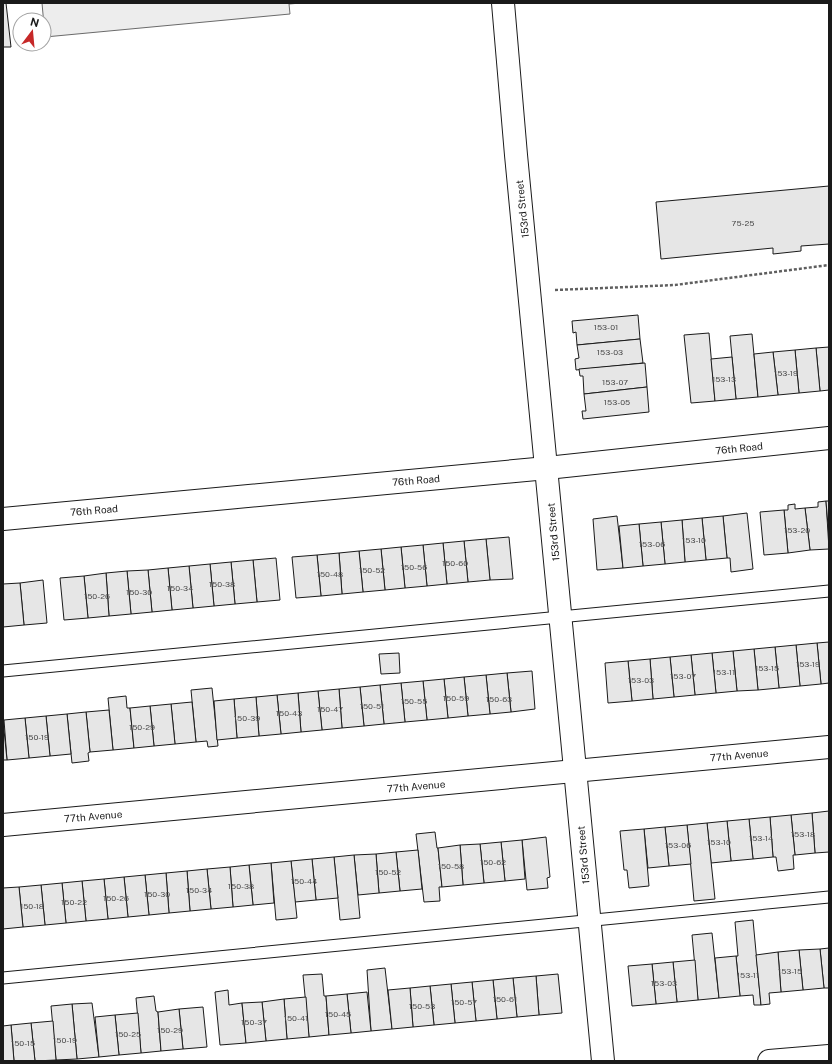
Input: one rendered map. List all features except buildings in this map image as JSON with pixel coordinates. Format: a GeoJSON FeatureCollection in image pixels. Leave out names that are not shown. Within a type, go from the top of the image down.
{"type":"FeatureCollection","features":[{"type":"Feature","properties":{"kind":"street","name":"153rd Street"},"geometry":{"type":"LineString","coordinates":[[503,3],[516,155],[603,1061]]}},
{"type":"Feature","properties":{"kind":"street","name":"76th Road"},"geometry":{"type":"LineString","coordinates":[[3,519],[547,468],[829,438]]}},
{"type":"Feature","properties":{"kind":"street","name":"77th Avenue"},"geometry":{"type":"LineString","coordinates":[[3,825],[829,747]]}},
{"type":"Feature","properties":{"kind":"street"},"geometry":{"type":"LineString","coordinates":[[769,1061],[829,1056]]}},
{"type":"Feature","properties":{"kind":"lane"},"geometry":{"type":"LineString","coordinates":[[3,671],[829,591]]}},
{"type":"Feature","properties":{"kind":"lane"},"geometry":{"type":"LineString","coordinates":[[3,978],[829,897]]}},
{"type":"Feature","properties":{"kind":"path"},"geometry":{"type":"LineString","coordinates":[[556,290],[675,285],[829,265]]}},
{"type":"Feature","properties":{"kind":"shaded area"},"geometry":{"type":"Polygon","coordinates":[[[42,3],[301,3],[289,4],[290,14],[52,36],[52,12],[43,12],[42,3]]]}}]}
